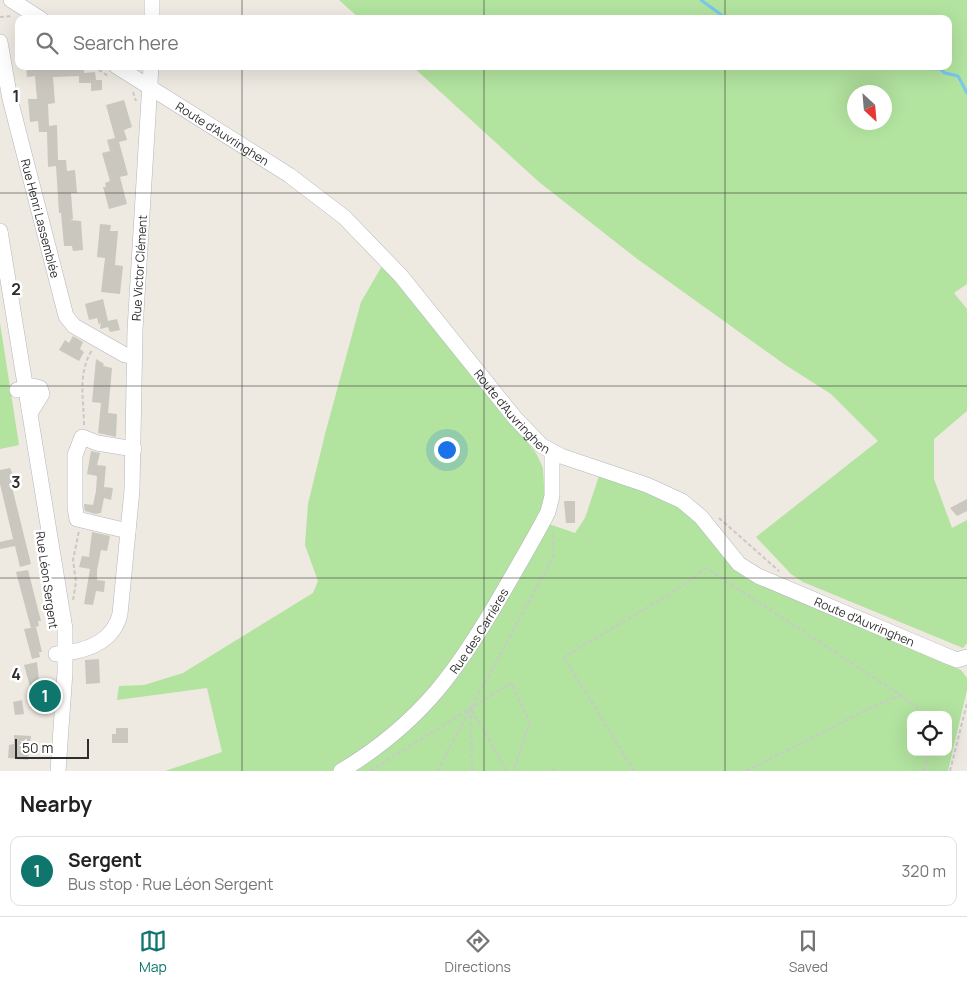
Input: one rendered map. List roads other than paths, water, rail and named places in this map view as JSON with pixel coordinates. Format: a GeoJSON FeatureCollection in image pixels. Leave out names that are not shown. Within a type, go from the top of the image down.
{"type":"FeatureCollection","features":[{"type":"Feature","properties":{"kind":"street"},"geometry":{"type":"LineString","coordinates":[[11,0],[35,15]]}},
{"type":"Feature","properties":{"kind":"street"},"geometry":{"type":"LineString","coordinates":[[152,0],[152,15]]}},
{"type":"Feature","properties":{"kind":"street","name":"Rue Henri Lassemblée"},"geometry":{"type":"LineString","coordinates":[[0,42],[10,99],[63,308],[71,323],[125,355],[134,356]]}},
{"type":"Feature","properties":{"kind":"street","name":"Rue Victor Clément"},"geometry":{"type":"LineString","coordinates":[[61,654],[91,647],[104,640],[114,628],[120,614],[134,449],[134,356],[151,70]]}},
{"type":"Feature","properties":{"kind":"street","name":"Route d'Auvringhen"},"geometry":{"type":"LineString","coordinates":[[116,73],[150,88],[290,175],[344,217],[401,276],[528,432],[552,452],[638,482],[682,501],[701,517],[739,564],[758,576],[947,656],[966,661]]}},
{"type":"Feature","properties":{"kind":"street","name":"Rue Léon Sergent"},"geometry":{"type":"LineString","coordinates":[[0,231],[52,608],[61,654],[48,771]]}},
{"type":"Feature","properties":{"kind":"street","name":"Rue Léon Sergent"},"geometry":{"type":"LineString","coordinates":[[0,290],[21,389]]}},
{"type":"Feature","properties":{"kind":"street","name":"Rue Léon Sergent"},"geometry":{"type":"LineString","coordinates":[[21,389],[38,386],[42,391],[30,413],[62,611],[58,771]]}},
{"type":"Feature","properties":{"kind":"street"},"geometry":{"type":"LineString","coordinates":[[128,531],[79,521],[75,513],[75,454],[82,438],[97,443],[134,449]]}},
{"type":"Feature","properties":{"kind":"street","name":"Rue des Carrières"},"geometry":{"type":"LineString","coordinates":[[341,771],[382,744],[407,724],[440,689],[468,653],[548,512],[552,496],[552,452]]}},
{"type":"Feature","properties":{"kind":"waterway"},"geometry":{"type":"LineString","coordinates":[[701,0],[722,15]]}},
{"type":"Feature","properties":{"kind":"waterway"},"geometry":{"type":"LineString","coordinates":[[941,70],[945,73],[958,76],[967,93]]}},
{"type":"Feature","properties":{"kind":"place","name":"Sergent"},"geometry":{"type":"Point","coordinates":[45,696]}}]}
